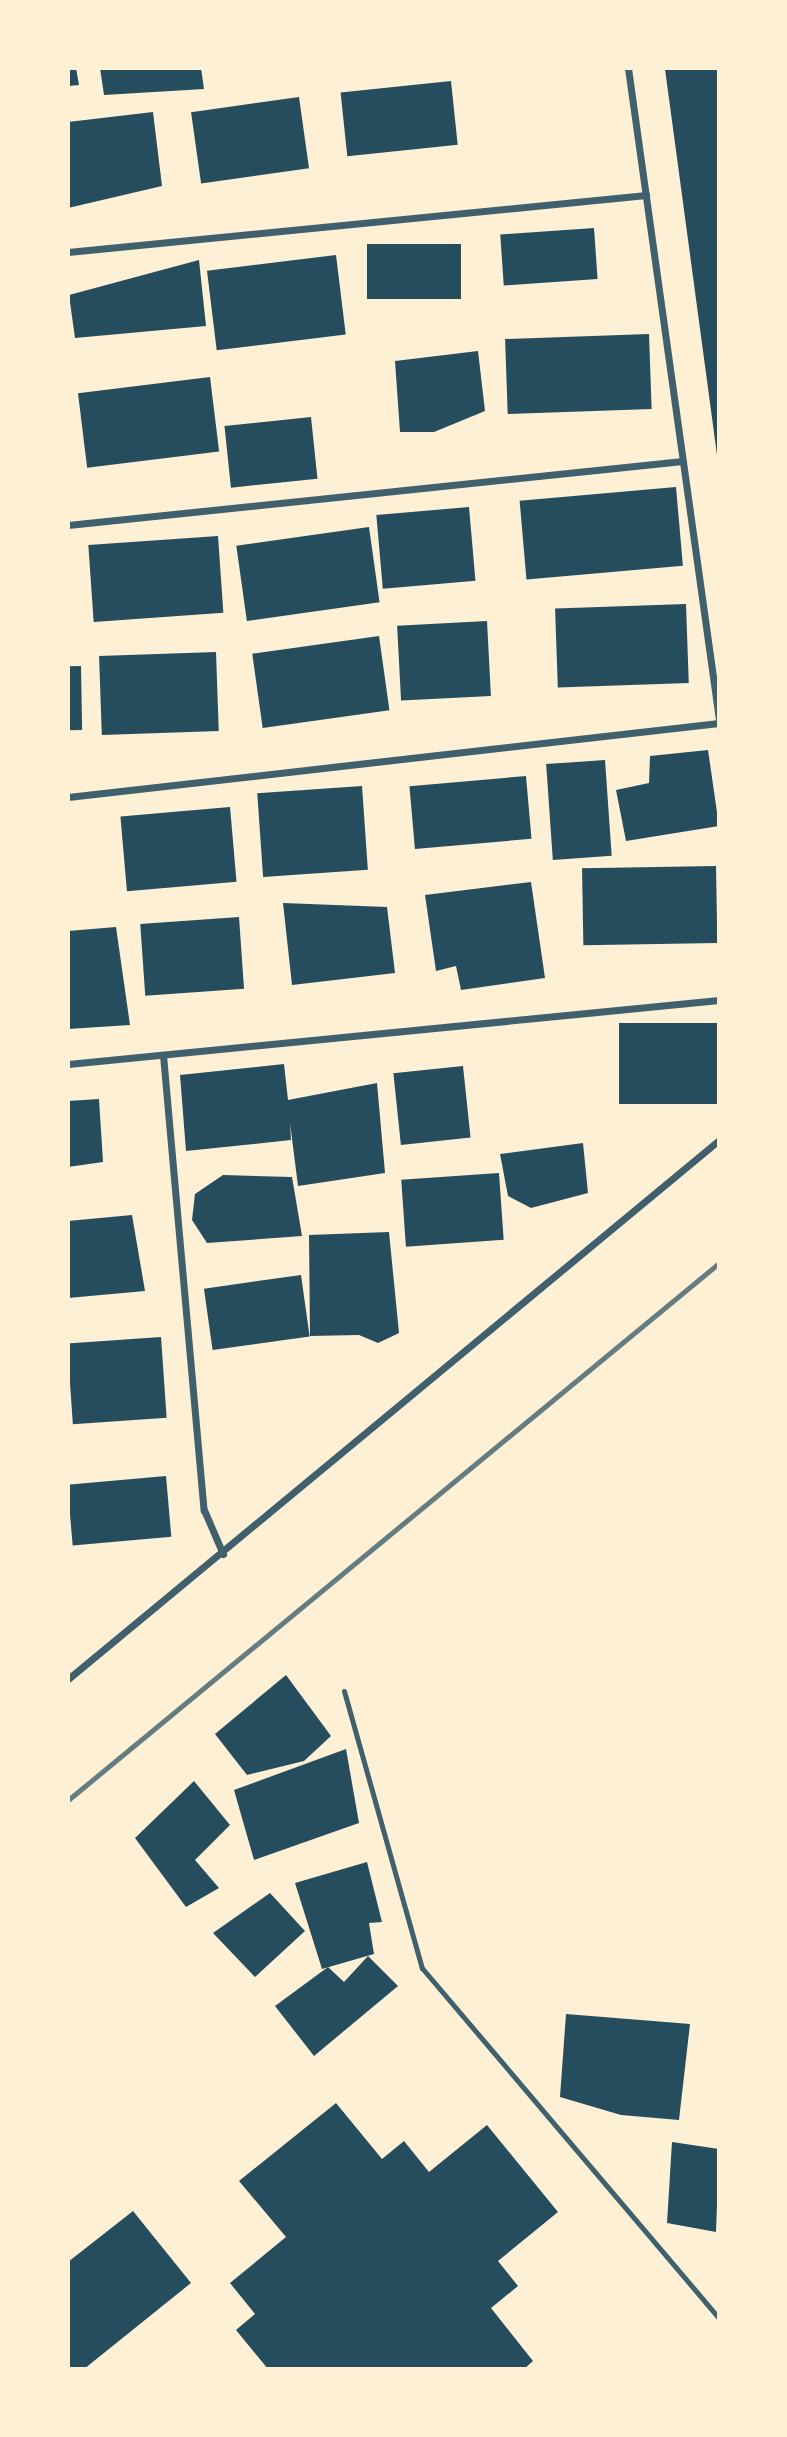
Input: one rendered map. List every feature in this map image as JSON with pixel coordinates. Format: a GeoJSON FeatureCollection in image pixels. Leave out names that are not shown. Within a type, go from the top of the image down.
{"type":"FeatureCollection","features":[{"type":"Feature","properties":{"kind":"street"},"geometry":{"type":"LineString","coordinates":[[68,797],[719,721],[628,68]]}},
{"type":"Feature","properties":{"kind":"street"},"geometry":{"type":"LineString","coordinates":[[68,252],[646,195]]}},
{"type":"Feature","properties":{"kind":"street"},"geometry":{"type":"LineString","coordinates":[[68,525],[683,461]]}},
{"type":"Feature","properties":{"kind":"street"},"geometry":{"type":"LineString","coordinates":[[68,1064],[719,999]]}},
{"type":"Feature","properties":{"kind":"street"},"geometry":{"type":"LineString","coordinates":[[163,1055],[204,1510],[223,1553]]}},
{"type":"Feature","properties":{"kind":"street"},"geometry":{"type":"LineString","coordinates":[[68,1679],[719,1140]]}},
{"type":"Feature","properties":{"kind":"lane"},"geometry":{"type":"LineString","coordinates":[[344,1691],[422,1968],[719,2318]]}},
{"type":"Feature","properties":{"kind":"building"},"geometry":{"type":"Polygon","coordinates":[[[68,68],[76,68],[79,85],[68,86],[68,68]]]}},
{"type":"Feature","properties":{"kind":"building"},"geometry":{"type":"Polygon","coordinates":[[[100,68],[201,68],[204,89],[104,95],[100,68]]]}},
{"type":"Feature","properties":{"kind":"building"},"geometry":{"type":"Polygon","coordinates":[[[719,68],[719,455],[717,455],[665,69],[719,68]]]}},
{"type":"Feature","properties":{"kind":"building"},"geometry":{"type":"Polygon","coordinates":[[[451,81],[458,145],[347,156],[341,93],[451,81]]]}},
{"type":"Feature","properties":{"kind":"building"},"geometry":{"type":"Polygon","coordinates":[[[299,97],[309,168],[201,183],[191,112],[299,97]]]}},
{"type":"Feature","properties":{"kind":"building"},"geometry":{"type":"Polygon","coordinates":[[[153,112],[162,186],[68,208],[68,122],[153,112]]]}},
{"type":"Feature","properties":{"kind":"building"},"geometry":{"type":"Polygon","coordinates":[[[594,228],[598,279],[504,285],[500,235],[594,228]]]}},
{"type":"Feature","properties":{"kind":"building"},"geometry":{"type":"Polygon","coordinates":[[[367,244],[461,244],[461,299],[367,299],[367,244]]]}},
{"type":"Feature","properties":{"kind":"building"},"geometry":{"type":"Polygon","coordinates":[[[336,255],[346,334],[217,350],[207,271],[336,255]]]}},
{"type":"Feature","properties":{"kind":"building"},"geometry":{"type":"Polygon","coordinates":[[[199,260],[206,326],[75,338],[69,295],[199,260]]]}},
{"type":"Feature","properties":{"kind":"building"},"geometry":{"type":"Polygon","coordinates":[[[649,334],[652,409],[508,414],[505,339],[649,334]]]}},
{"type":"Feature","properties":{"kind":"building"},"geometry":{"type":"Polygon","coordinates":[[[478,351],[485,411],[434,432],[400,432],[395,361],[478,351]]]}},
{"type":"Feature","properties":{"kind":"building"},"geometry":{"type":"Polygon","coordinates":[[[210,377],[219,451],[87,468],[78,393],[210,377]]]}},
{"type":"Feature","properties":{"kind":"building"},"geometry":{"type":"Polygon","coordinates":[[[311,417],[317,479],[231,488],[224,426],[311,417]]]}},
{"type":"Feature","properties":{"kind":"building"},"geometry":{"type":"Polygon","coordinates":[[[676,487],[683,566],[526,579],[520,501],[676,487]]]}},
{"type":"Feature","properties":{"kind":"building"},"geometry":{"type":"Polygon","coordinates":[[[469,507],[475,581],[383,589],[376,515],[469,507]]]}},
{"type":"Feature","properties":{"kind":"building"},"geometry":{"type":"Polygon","coordinates":[[[369,527],[380,602],[247,621],[236,546],[369,527]]]}},
{"type":"Feature","properties":{"kind":"building"},"geometry":{"type":"Polygon","coordinates":[[[218,536],[223,613],[94,622],[88,545],[218,536]]]}},
{"type":"Feature","properties":{"kind":"building"},"geometry":{"type":"Polygon","coordinates":[[[686,604],[689,683],[558,688],[555,609],[686,604]]]}},
{"type":"Feature","properties":{"kind":"building"},"geometry":{"type":"Polygon","coordinates":[[[487,621],[491,696],[401,701],[397,626],[487,621]]]}},
{"type":"Feature","properties":{"kind":"building"},"geometry":{"type":"Polygon","coordinates":[[[379,636],[389,710],[263,728],[252,654],[379,636]]]}},
{"type":"Feature","properties":{"kind":"building"},"geometry":{"type":"Polygon","coordinates":[[[216,652],[219,731],[102,735],[99,656],[216,652]]]}},
{"type":"Feature","properties":{"kind":"building"},"geometry":{"type":"Polygon","coordinates":[[[68,666],[81,666],[82,730],[69,730],[68,666]]]}},
{"type":"Feature","properties":{"kind":"building"},"geometry":{"type":"Polygon","coordinates":[[[708,750],[719,826],[626,841],[616,790],[649,783],[650,756],[708,750]]]}},
{"type":"Feature","properties":{"kind":"building"},"geometry":{"type":"Polygon","coordinates":[[[605,760],[612,856],[553,860],[546,764],[605,760]]]}},
{"type":"Feature","properties":{"kind":"building"},"geometry":{"type":"Polygon","coordinates":[[[526,776],[531,839],[415,849],[409,786],[526,776]]]}},
{"type":"Feature","properties":{"kind":"building"},"geometry":{"type":"Polygon","coordinates":[[[362,786],[368,870],[263,877],[257,793],[362,786]]]}},
{"type":"Feature","properties":{"kind":"building"},"geometry":{"type":"Polygon","coordinates":[[[230,807],[237,882],[127,891],[120,817],[230,807]]]}},
{"type":"Feature","properties":{"kind":"building"},"geometry":{"type":"Polygon","coordinates":[[[716,866],[717,943],[583,945],[582,868],[716,866]]]}},
{"type":"Feature","properties":{"kind":"building"},"geometry":{"type":"Polygon","coordinates":[[[531,882],[545,978],[461,990],[456,966],[436,971],[425,895],[531,882]]]}},
{"type":"Feature","properties":{"kind":"building"},"geometry":{"type":"Polygon","coordinates":[[[283,903],[387,907],[395,973],[292,985],[283,903]]]}},
{"type":"Feature","properties":{"kind":"building"},"geometry":{"type":"Polygon","coordinates":[[[239,917],[244,989],[145,996],[140,924],[239,917]]]}},
{"type":"Feature","properties":{"kind":"building"},"geometry":{"type":"Polygon","coordinates":[[[116,927],[130,1025],[68,1029],[68,931],[116,927]]]}},
{"type":"Feature","properties":{"kind":"building"},"geometry":{"type":"Polygon","coordinates":[[[619,1023],[719,1023],[719,1104],[619,1104],[619,1023]]]}},
{"type":"Feature","properties":{"kind":"building"},"geometry":{"type":"Polygon","coordinates":[[[284,1064],[288,1100],[377,1083],[385,1173],[298,1186],[290,1123],[291,1140],[186,1151],[180,1075],[284,1064]]]}},
{"type":"Feature","properties":{"kind":"building"},"geometry":{"type":"Polygon","coordinates":[[[463,1066],[471,1138],[401,1145],[393,1073],[463,1066]]]}},
{"type":"Feature","properties":{"kind":"building"},"geometry":{"type":"Polygon","coordinates":[[[99,1099],[103,1162],[68,1167],[68,1101],[99,1099]]]}},
{"type":"Feature","properties":{"kind":"building"},"geometry":{"type":"Polygon","coordinates":[[[583,1143],[588,1193],[531,1208],[508,1196],[500,1154],[583,1143]]]}},
{"type":"Feature","properties":{"kind":"building"},"geometry":{"type":"Polygon","coordinates":[[[499,1173],[504,1240],[406,1247],[401,1180],[499,1173]]]}},
{"type":"Feature","properties":{"kind":"building"},"geometry":{"type":"Polygon","coordinates":[[[223,1175],[292,1177],[302,1236],[207,1243],[192,1220],[195,1194],[223,1175]]]}},
{"type":"Feature","properties":{"kind":"building"},"geometry":{"type":"Polygon","coordinates":[[[132,1215],[145,1291],[68,1298],[68,1221],[132,1215]]]}},
{"type":"Feature","properties":{"kind":"building"},"geometry":{"type":"Polygon","coordinates":[[[389,1232],[399,1333],[378,1343],[359,1335],[310,1336],[309,1235],[389,1232]]]}},
{"type":"Feature","properties":{"kind":"building"},"geometry":{"type":"Polygon","coordinates":[[[301,1275],[310,1336],[213,1350],[204,1289],[301,1275]]]}},
{"type":"Feature","properties":{"kind":"building"},"geometry":{"type":"Polygon","coordinates":[[[161,1337],[167,1418],[73,1424],[68,1344],[161,1337]]]}},
{"type":"Feature","properties":{"kind":"building"},"geometry":{"type":"Polygon","coordinates":[[[166,1476],[171,1537],[73,1545],[68,1485],[166,1476]]]}},
{"type":"Feature","properties":{"kind":"building"},"geometry":{"type":"Polygon","coordinates":[[[286,1675],[331,1736],[304,1761],[247,1775],[215,1734],[286,1675]]]}},
{"type":"Feature","properties":{"kind":"building"},"geometry":{"type":"Polygon","coordinates":[[[346,1749],[359,1823],[254,1860],[234,1790],[346,1749]]]}},
{"type":"Feature","properties":{"kind":"building"},"geometry":{"type":"Polygon","coordinates":[[[194,1781],[230,1825],[195,1860],[219,1888],[186,1907],[135,1838],[194,1781]]]}},
{"type":"Feature","properties":{"kind":"building"},"geometry":{"type":"Polygon","coordinates":[[[367,1862],[382,1922],[369,1923],[374,1954],[322,1969],[295,1883],[367,1862]]]}},
{"type":"Feature","properties":{"kind":"building"},"geometry":{"type":"Polygon","coordinates":[[[270,1893],[305,1931],[255,1977],[213,1933],[270,1893]]]}},
{"type":"Feature","properties":{"kind":"building"},"geometry":{"type":"Polygon","coordinates":[[[368,1956],[398,1986],[314,2056],[275,2006],[328,1967],[344,1982],[368,1956]]]}},
{"type":"Feature","properties":{"kind":"building"},"geometry":{"type":"Polygon","coordinates":[[[566,2014],[690,2024],[679,2120],[621,2115],[560,2097],[566,2014]]]}},
{"type":"Feature","properties":{"kind":"building"},"geometry":{"type":"Polygon","coordinates":[[[336,2103],[382,2159],[404,2141],[429,2172],[487,2125],[558,2212],[498,2261],[518,2286],[491,2308],[533,2361],[524,2369],[268,2369],[236,2330],[255,2314],[230,2283],[286,2237],[239,2181],[336,2103]]]}},
{"type":"Feature","properties":{"kind":"building"},"geometry":{"type":"Polygon","coordinates":[[[672,2142],[719,2149],[716,2232],[667,2223],[672,2142]]]}},
{"type":"Feature","properties":{"kind":"building"},"geometry":{"type":"Polygon","coordinates":[[[133,2211],[191,2283],[84,2369],[68,2369],[68,2262],[133,2211]]]}},
{"type":"Feature","properties":{"kind":"railway"},"geometry":{"type":"LineString","coordinates":[[68,1800],[719,1263]]}}]}
